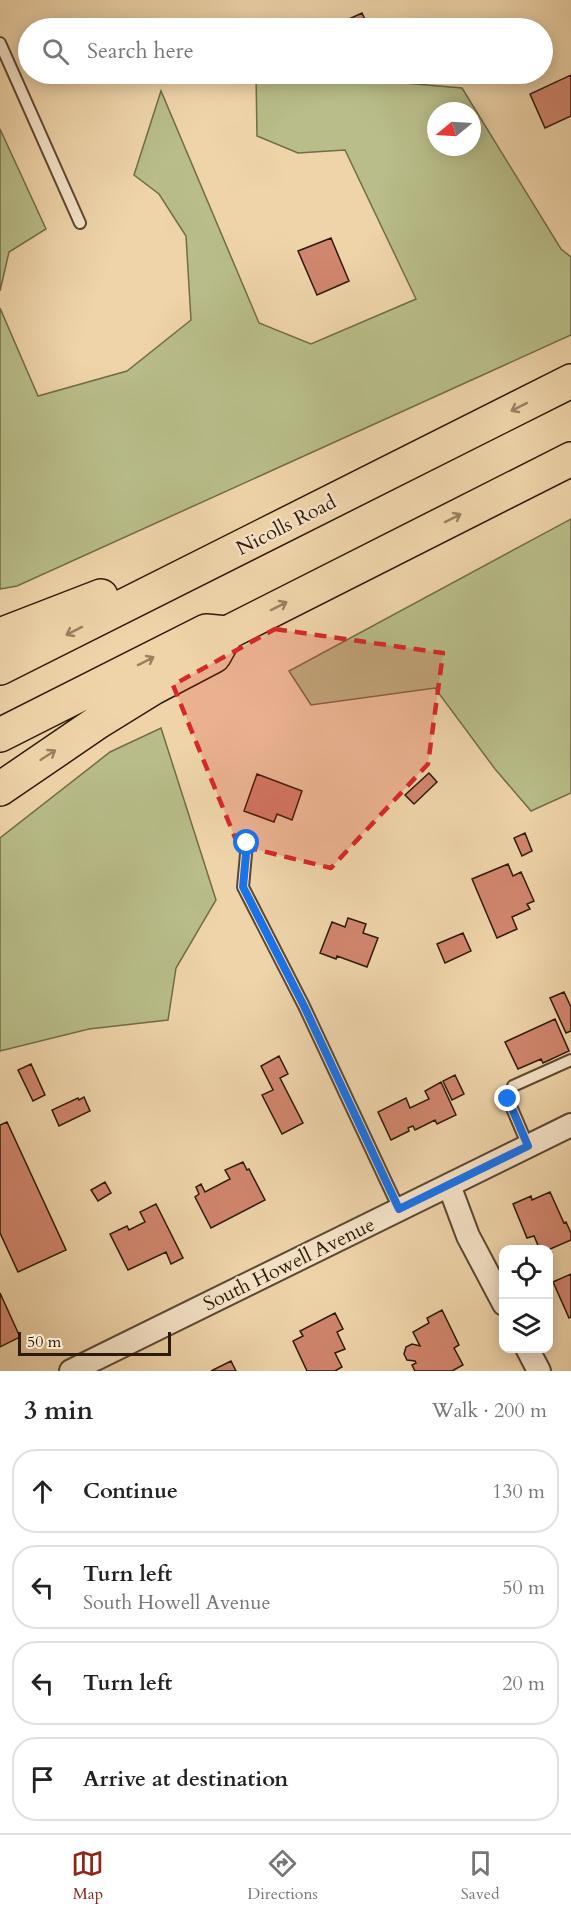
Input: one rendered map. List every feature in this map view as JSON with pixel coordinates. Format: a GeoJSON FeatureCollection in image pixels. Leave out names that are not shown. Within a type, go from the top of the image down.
{"type":"FeatureCollection","features":[{"type":"Feature","properties":{"kind":"highway","name":"Nicolls Road"},"geometry":{"type":"LineString","coordinates":[[0,668],[571,381]]}},
{"type":"Feature","properties":{"kind":"highway"},"geometry":{"type":"LineString","coordinates":[[0,735],[206,631],[227,633],[571,459]]}},
{"type":"Feature","properties":{"kind":"highway"},"geometry":{"type":"LineString","coordinates":[[0,635],[276,529]]}},
{"type":"Feature","properties":{"kind":"highway"},"geometry":{"type":"LineString","coordinates":[[0,789],[107,716],[153,688],[214,656],[227,633]]}},
{"type":"Feature","properties":{"kind":"street","name":"South Howell Avenue"},"geometry":{"type":"LineString","coordinates":[[71,1371],[571,1125]]}},
{"type":"Feature","properties":{"kind":"street"},"geometry":{"type":"LineString","coordinates":[[448,1185],[468,1236],[501,1299]]}},
{"type":"Feature","properties":{"kind":"street"},"geometry":{"type":"LineString","coordinates":[[530,1353],[539,1371]]}},
{"type":"Feature","properties":{"kind":"lane"},"geometry":{"type":"LineString","coordinates":[[0,43],[18,84]]}},
{"type":"Feature","properties":{"kind":"lane"},"geometry":{"type":"LineString","coordinates":[[18,84],[80,223]]}},
{"type":"Feature","properties":{"kind":"lane"},"geometry":{"type":"LineString","coordinates":[[247,843],[243,887],[304,1006],[399,1209]]}},
{"type":"Feature","properties":{"kind":"lane"},"geometry":{"type":"LineString","coordinates":[[528,1146],[508,1099],[513,1086],[571,1060]]}},
{"type":"Feature","properties":{"kind":"highlighted area"},"geometry":{"type":"Polygon","coordinates":[[[275,629],[443,653],[428,764],[331,868],[238,845],[173,685],[275,629]]]}},
{"type":"Feature","properties":{"kind":"green space"},"geometry":{"type":"Polygon","coordinates":[[[256,84],[415,84],[462,88],[471,102],[427,102],[427,156],[481,156],[481,119],[561,249],[571,257],[571,335],[17,586],[0,589],[0,308],[38,396],[127,371],[191,320],[186,236],[159,194],[134,175],[161,91],[259,323],[311,344],[416,299],[345,150],[298,153],[257,136],[256,84]]]}},
{"type":"Feature","properties":{"kind":"green space"},"geometry":{"type":"Polygon","coordinates":[[[0,129],[46,229],[9,252],[0,291],[0,129]]]}},
{"type":"Feature","properties":{"kind":"green space"},"geometry":{"type":"Polygon","coordinates":[[[571,519],[571,793],[531,811],[495,769],[435,688],[311,705],[289,671],[571,519]]]}},
{"type":"Feature","properties":{"kind":"green space"},"geometry":{"type":"Polygon","coordinates":[[[161,728],[216,900],[176,968],[168,1020],[89,1029],[0,1051],[0,838],[110,752],[161,728]]]}},
{"type":"Feature","properties":{"kind":"building"},"geometry":{"type":"Polygon","coordinates":[[[362,13],[364,18],[351,18],[362,13]]]}},
{"type":"Feature","properties":{"kind":"building"},"geometry":{"type":"Polygon","coordinates":[[[571,75],[571,116],[545,128],[530,94],[571,75]]]}},
{"type":"Feature","properties":{"kind":"building"},"geometry":{"type":"Polygon","coordinates":[[[331,238],[349,281],[317,295],[298,251],[331,238]]]}},
{"type":"Feature","properties":{"kind":"building"},"geometry":{"type":"Polygon","coordinates":[[[429,773],[437,782],[414,804],[405,795],[429,773]]]}},
{"type":"Feature","properties":{"kind":"building"},"geometry":{"type":"Polygon","coordinates":[[[257,774],[302,791],[292,820],[277,814],[274,822],[244,811],[257,774]]]}},
{"type":"Feature","properties":{"kind":"building"},"geometry":{"type":"Polygon","coordinates":[[[525,833],[532,851],[522,856],[514,838],[525,833]]]}},
{"type":"Feature","properties":{"kind":"building"},"geometry":{"type":"Polygon","coordinates":[[[508,864],[513,876],[521,872],[534,901],[527,904],[530,909],[512,917],[517,929],[497,938],[472,879],[508,864]]]}},
{"type":"Feature","properties":{"kind":"building"},"geometry":{"type":"Polygon","coordinates":[[[348,918],[366,924],[363,933],[378,938],[367,967],[337,956],[336,959],[320,953],[332,922],[345,927],[348,918]]]}},
{"type":"Feature","properties":{"kind":"building"},"geometry":{"type":"Polygon","coordinates":[[[463,933],[471,951],[445,963],[437,944],[463,933]]]}},
{"type":"Feature","properties":{"kind":"building"},"geometry":{"type":"Polygon","coordinates":[[[564,992],[571,1007],[571,1031],[566,1033],[550,998],[564,992]]]}},
{"type":"Feature","properties":{"kind":"building"},"geometry":{"type":"Polygon","coordinates":[[[555,1019],[569,1051],[543,1063],[541,1059],[518,1069],[505,1042],[555,1019]]]}},
{"type":"Feature","properties":{"kind":"building"},"geometry":{"type":"Polygon","coordinates":[[[279,1056],[288,1074],[280,1078],[303,1123],[282,1134],[262,1095],[273,1090],[261,1066],[279,1056]]]}},
{"type":"Feature","properties":{"kind":"building"},"geometry":{"type":"Polygon","coordinates":[[[31,1064],[45,1095],[33,1101],[18,1070],[31,1064]]]}},
{"type":"Feature","properties":{"kind":"building"},"geometry":{"type":"Polygon","coordinates":[[[455,1075],[464,1094],[452,1100],[443,1081],[455,1075]]]}},
{"type":"Feature","properties":{"kind":"building"},"geometry":{"type":"Polygon","coordinates":[[[441,1082],[456,1115],[437,1124],[435,1120],[415,1130],[413,1126],[408,1128],[409,1131],[391,1140],[378,1112],[406,1098],[410,1108],[429,1099],[425,1091],[441,1082]]]}},
{"type":"Feature","properties":{"kind":"building"},"geometry":{"type":"Polygon","coordinates":[[[84,1097],[90,1111],[59,1126],[52,1110],[84,1097]]]}},
{"type":"Feature","properties":{"kind":"building"},"geometry":{"type":"Polygon","coordinates":[[[7,1122],[66,1250],[18,1272],[0,1233],[0,1125],[7,1122]]]}},
{"type":"Feature","properties":{"kind":"building"},"geometry":{"type":"Polygon","coordinates":[[[243,1162],[265,1200],[211,1228],[195,1197],[199,1194],[196,1187],[201,1184],[205,1192],[230,1179],[225,1170],[243,1162]]]}},
{"type":"Feature","properties":{"kind":"building"},"geometry":{"type":"Polygon","coordinates":[[[105,1182],[111,1193],[98,1201],[91,1190],[105,1182]]]}},
{"type":"Feature","properties":{"kind":"building"},"geometry":{"type":"Polygon","coordinates":[[[550,1192],[571,1233],[571,1240],[553,1248],[553,1245],[538,1245],[534,1236],[527,1238],[513,1204],[531,1196],[532,1200],[550,1192]]]}},
{"type":"Feature","properties":{"kind":"building"},"geometry":{"type":"Polygon","coordinates":[[[156,1204],[183,1258],[171,1264],[166,1252],[128,1270],[110,1234],[127,1226],[129,1230],[145,1222],[140,1212],[156,1204]]]}},
{"type":"Feature","properties":{"kind":"building"},"geometry":{"type":"Polygon","coordinates":[[[571,1274],[571,1317],[569,1318],[553,1282],[571,1274]]]}},
{"type":"Feature","properties":{"kind":"building"},"geometry":{"type":"Polygon","coordinates":[[[0,1293],[20,1337],[0,1347],[0,1293]]]}},
{"type":"Feature","properties":{"kind":"building"},"geometry":{"type":"Polygon","coordinates":[[[442,1310],[459,1345],[454,1348],[463,1365],[452,1371],[415,1371],[412,1365],[416,1363],[415,1361],[407,1360],[404,1354],[406,1347],[412,1344],[420,1346],[413,1332],[429,1323],[427,1318],[442,1310]]]}},
{"type":"Feature","properties":{"kind":"building"},"geometry":{"type":"Polygon","coordinates":[[[335,1313],[343,1329],[337,1332],[345,1349],[335,1353],[342,1367],[335,1371],[307,1371],[293,1341],[303,1336],[300,1331],[335,1313]]]}},
{"type":"Feature","properties":{"kind":"building"},"geometry":{"type":"Polygon","coordinates":[[[231,1361],[236,1371],[211,1371],[231,1361]]]}},
{"type":"Feature","properties":{"kind":"route"},"geometry":{"type":"LineString","coordinates":[[247,843],[243,887],[304,1006],[399,1209],[528,1146],[508,1099]]}}]}
